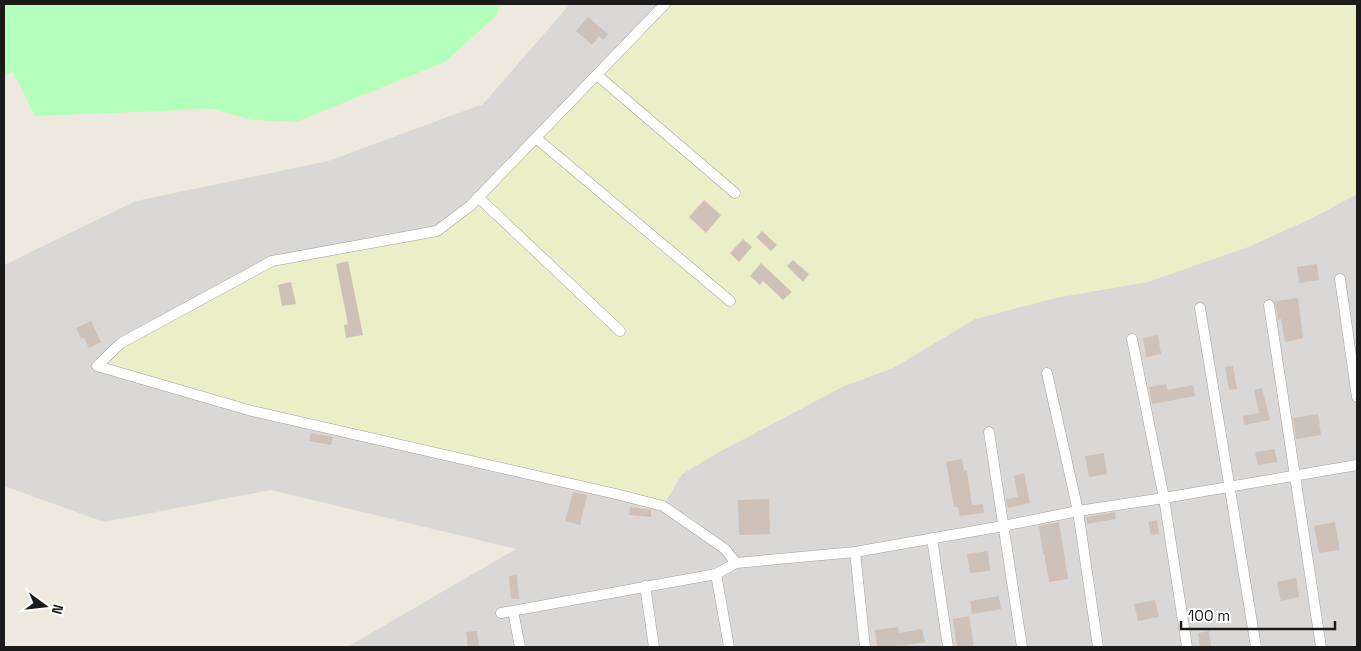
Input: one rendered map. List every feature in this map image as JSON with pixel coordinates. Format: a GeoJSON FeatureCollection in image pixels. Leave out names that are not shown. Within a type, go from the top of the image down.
{"type":"FeatureCollection","features":[{"type":"Feature","properties":{"kind":"street"},"geometry":{"type":"LineString","coordinates":[[665,4],[470,206],[437,231],[272,261],[121,343],[97,366],[252,411],[662,506],[725,550],[736,563]]}},
{"type":"Feature","properties":{"kind":"street"},"geometry":{"type":"LineString","coordinates":[[596,75],[735,193]]}},
{"type":"Feature","properties":{"kind":"street"},"geometry":{"type":"LineString","coordinates":[[536,138],[730,301]]}},
{"type":"Feature","properties":{"kind":"street"},"geometry":{"type":"LineString","coordinates":[[478,198],[620,331]]}},
{"type":"Feature","properties":{"kind":"street"},"geometry":{"type":"LineString","coordinates":[[1340,279],[1357,397]]}},
{"type":"Feature","properties":{"kind":"street"},"geometry":{"type":"LineString","coordinates":[[1269,305],[1321,647]]}},
{"type":"Feature","properties":{"kind":"street"},"geometry":{"type":"LineString","coordinates":[[1200,308],[1256,647]]}},
{"type":"Feature","properties":{"kind":"street"},"geometry":{"type":"LineString","coordinates":[[1132,340],[1164,498],[1187,647]]}},
{"type":"Feature","properties":{"kind":"street"},"geometry":{"type":"LineString","coordinates":[[1047,373],[1078,511],[1098,647]]}},
{"type":"Feature","properties":{"kind":"street"},"geometry":{"type":"LineString","coordinates":[[988,432],[1022,647]]}},
{"type":"Feature","properties":{"kind":"street"},"geometry":{"type":"LineString","coordinates":[[501,613],[716,574],[736,563],[855,552],[1078,511],[1357,465]]}},
{"type":"Feature","properties":{"kind":"street"},"geometry":{"type":"LineString","coordinates":[[932,538],[948,647]]}},
{"type":"Feature","properties":{"kind":"street"},"geometry":{"type":"LineString","coordinates":[[855,552],[865,647]]}},
{"type":"Feature","properties":{"kind":"street"},"geometry":{"type":"LineString","coordinates":[[716,574],[729,647]]}},
{"type":"Feature","properties":{"kind":"street"},"geometry":{"type":"LineString","coordinates":[[645,586],[654,647]]}},
{"type":"Feature","properties":{"kind":"street"},"geometry":{"type":"LineString","coordinates":[[513,611],[520,647]]}},
{"type":"Feature","properties":{"kind":"shaded area"},"geometry":{"type":"Polygon","coordinates":[[[570,4],[665,4],[662,506],[682,474],[719,452],[844,386],[893,368],[975,319],[1055,298],[1147,282],[1248,247],[1312,218],[1357,194],[1357,647],[347,647],[516,549],[271,490],[104,522],[4,486],[4,265],[136,201],[328,161],[483,104],[570,4]]]}},
{"type":"Feature","properties":{"kind":"green space"},"geometry":{"type":"Polygon","coordinates":[[[4,4],[500,4],[497,15],[445,62],[296,122],[252,120],[213,109],[35,116],[13,72],[4,76],[4,4]]]}},
{"type":"Feature","properties":{"kind":"green space"},"geometry":{"type":"Polygon","coordinates":[[[665,4],[1357,4],[1357,194],[1312,218],[1248,247],[1147,282],[1055,298],[975,319],[893,368],[844,386],[719,452],[682,474],[663,506],[252,411],[97,366],[121,343],[272,261],[437,231],[470,206],[665,4]]]}},
{"type":"Feature","properties":{"kind":"building"},"geometry":{"type":"Polygon","coordinates":[[[588,17],[608,34],[603,40],[599,36],[592,45],[576,31],[588,17]]]}},
{"type":"Feature","properties":{"kind":"building"},"geometry":{"type":"Polygon","coordinates":[[[704,200],[721,215],[706,233],[689,217],[704,200]]]}},
{"type":"Feature","properties":{"kind":"building"},"geometry":{"type":"Polygon","coordinates":[[[762,231],[777,245],[771,251],[756,237],[762,231]]]}},
{"type":"Feature","properties":{"kind":"building"},"geometry":{"type":"Polygon","coordinates":[[[743,239],[752,247],[739,262],[730,253],[743,239]]]}},
{"type":"Feature","properties":{"kind":"building"},"geometry":{"type":"Polygon","coordinates":[[[793,260],[809,274],[803,282],[787,266],[793,260]]]}},
{"type":"Feature","properties":{"kind":"building"},"geometry":{"type":"Polygon","coordinates":[[[348,261],[363,335],[346,338],[344,325],[348,324],[336,264],[348,261]]]}},
{"type":"Feature","properties":{"kind":"building"},"geometry":{"type":"Polygon","coordinates":[[[761,263],[792,292],[783,300],[763,281],[760,285],[750,276],[761,263]]]}},
{"type":"Feature","properties":{"kind":"building"},"geometry":{"type":"Polygon","coordinates":[[[1317,264],[1319,280],[1299,283],[1297,267],[1317,264]]]}},
{"type":"Feature","properties":{"kind":"building"},"geometry":{"type":"Polygon","coordinates":[[[291,282],[296,304],[282,306],[278,285],[291,282]]]}},
{"type":"Feature","properties":{"kind":"building"},"geometry":{"type":"Polygon","coordinates":[[[1298,298],[1303,338],[1285,342],[1281,319],[1278,320],[1275,301],[1298,298]]]}},
{"type":"Feature","properties":{"kind":"building"},"geometry":{"type":"Polygon","coordinates":[[[91,321],[101,342],[89,348],[84,338],[81,339],[76,328],[91,321]]]}},
{"type":"Feature","properties":{"kind":"building"},"geometry":{"type":"Polygon","coordinates":[[[1158,335],[1161,354],[1146,357],[1143,338],[1158,335]]]}},
{"type":"Feature","properties":{"kind":"building"},"geometry":{"type":"Polygon","coordinates":[[[1233,366],[1237,389],[1229,390],[1225,367],[1233,366]]]}},
{"type":"Feature","properties":{"kind":"building"},"geometry":{"type":"Polygon","coordinates":[[[1166,384],[1167,390],[1193,385],[1195,396],[1152,404],[1149,387],[1166,384]]]}},
{"type":"Feature","properties":{"kind":"building"},"geometry":{"type":"Polygon","coordinates":[[[1262,388],[1270,420],[1244,425],[1243,416],[1259,413],[1254,390],[1262,388]]]}},
{"type":"Feature","properties":{"kind":"building"},"geometry":{"type":"Polygon","coordinates":[[[1318,414],[1321,435],[1296,439],[1293,418],[1318,414]]]}},
{"type":"Feature","properties":{"kind":"building"},"geometry":{"type":"Polygon","coordinates":[[[311,433],[333,437],[331,445],[309,441],[311,433]]]}},
{"type":"Feature","properties":{"kind":"building"},"geometry":{"type":"Polygon","coordinates":[[[1275,449],[1277,462],[1258,465],[1255,452],[1275,449]]]}},
{"type":"Feature","properties":{"kind":"building"},"geometry":{"type":"Polygon","coordinates":[[[1104,453],[1107,474],[1089,477],[1085,456],[1104,453]]]}},
{"type":"Feature","properties":{"kind":"building"},"geometry":{"type":"Polygon","coordinates":[[[962,459],[964,470],[967,470],[972,505],[983,504],[984,513],[960,516],[958,507],[954,507],[946,462],[962,459]]]}},
{"type":"Feature","properties":{"kind":"building"},"geometry":{"type":"Polygon","coordinates":[[[1024,473],[1030,503],[1008,508],[1006,499],[1018,497],[1014,476],[1024,473]]]}},
{"type":"Feature","properties":{"kind":"building"},"geometry":{"type":"Polygon","coordinates":[[[573,492],[587,495],[580,525],[565,521],[573,492]]]}},
{"type":"Feature","properties":{"kind":"building"},"geometry":{"type":"Polygon","coordinates":[[[769,499],[770,534],[739,535],[738,500],[769,499]]]}},
{"type":"Feature","properties":{"kind":"building"},"geometry":{"type":"Polygon","coordinates":[[[630,507],[651,510],[651,517],[629,515],[630,507]]]}},
{"type":"Feature","properties":{"kind":"building"},"geometry":{"type":"Polygon","coordinates":[[[1115,512],[1116,519],[1087,524],[1086,517],[1115,512]]]}},
{"type":"Feature","properties":{"kind":"building"},"geometry":{"type":"Polygon","coordinates":[[[1157,520],[1159,534],[1151,535],[1148,522],[1157,520]]]}},
{"type":"Feature","properties":{"kind":"building"},"geometry":{"type":"Polygon","coordinates":[[[1059,522],[1068,579],[1049,582],[1039,526],[1059,522]]]}},
{"type":"Feature","properties":{"kind":"building"},"geometry":{"type":"Polygon","coordinates":[[[1335,522],[1340,550],[1319,553],[1314,526],[1335,522]]]}},
{"type":"Feature","properties":{"kind":"building"},"geometry":{"type":"Polygon","coordinates":[[[988,551],[990,571],[970,573],[967,554],[988,551]]]}},
{"type":"Feature","properties":{"kind":"building"},"geometry":{"type":"Polygon","coordinates":[[[517,575],[519,599],[511,599],[509,576],[517,575]]]}},
{"type":"Feature","properties":{"kind":"building"},"geometry":{"type":"Polygon","coordinates":[[[1296,578],[1299,597],[1281,601],[1277,582],[1296,578]]]}},
{"type":"Feature","properties":{"kind":"building"},"geometry":{"type":"Polygon","coordinates":[[[999,596],[1001,609],[972,614],[970,601],[999,596]]]}},
{"type":"Feature","properties":{"kind":"building"},"geometry":{"type":"Polygon","coordinates":[[[1155,600],[1159,617],[1138,621],[1134,604],[1155,600]]]}},
{"type":"Feature","properties":{"kind":"building"},"geometry":{"type":"Polygon","coordinates":[[[969,616],[974,647],[957,647],[953,619],[969,616]]]}},
{"type":"Feature","properties":{"kind":"building"},"geometry":{"type":"Polygon","coordinates":[[[898,627],[899,633],[922,629],[925,642],[877,647],[875,630],[898,627]]]}},
{"type":"Feature","properties":{"kind":"building"},"geometry":{"type":"Polygon","coordinates":[[[477,631],[479,647],[468,647],[466,632],[477,631]]]}},
{"type":"Feature","properties":{"kind":"building"},"geometry":{"type":"Polygon","coordinates":[[[1209,631],[1211,647],[1200,647],[1198,633],[1209,631]]]}}]}
